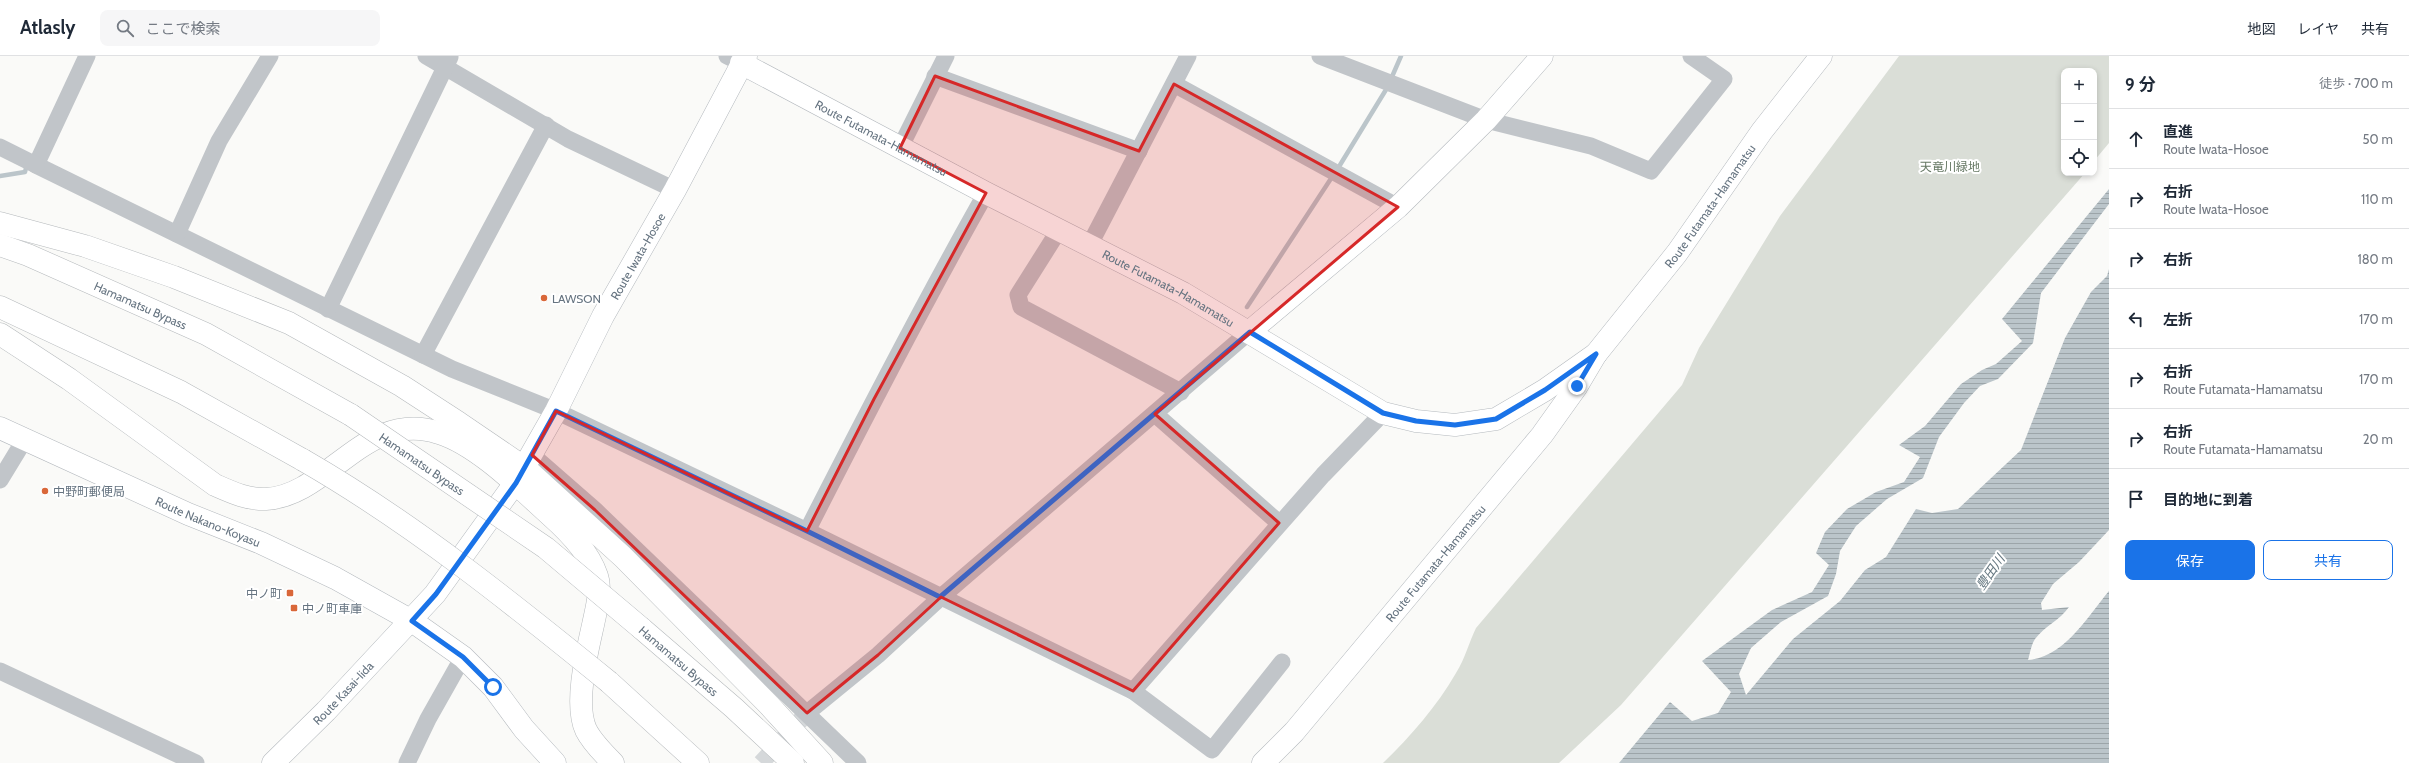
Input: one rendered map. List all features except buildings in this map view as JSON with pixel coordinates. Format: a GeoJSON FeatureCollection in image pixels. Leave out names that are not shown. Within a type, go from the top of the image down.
{"type":"FeatureCollection","features":[{"type":"Feature","properties":{"kind":"main road"},"geometry":{"type":"LineString","coordinates":[[1250,332],[1398,207],[1486,120],[1542,56]]}},
{"type":"Feature","properties":{"kind":"main road","name":"Route Futamata-Hamamatsu"},"geometry":{"type":"LineString","coordinates":[[1263,763],[1294,732],[1542,435],[1577,386],[1596,354],[1677,253],[1762,131],[1821,56]]}},
{"type":"Feature","properties":{"kind":"main road","name":"Route Futamata-Hamamatsu"},"geometry":{"type":"LineString","coordinates":[[738,58],[900,148],[1183,293],[1383,413],[1416,421],[1455,425],[1496,419],[1545,390],[1596,354]]}},
{"type":"Feature","properties":{"kind":"main road","name":"Route Iwata-Hosoe"},"geometry":{"type":"LineString","coordinates":[[412,621],[436,594],[524,469],[556,411],[603,316],[675,190],[738,58]]}},
{"type":"Feature","properties":{"kind":"main road"},"geometry":{"type":"LineString","coordinates":[[0,223],[85,246],[174,277],[289,324],[402,386],[524,469],[623,557],[769,705],[822,763]]}},
{"type":"Feature","properties":{"kind":"main road","name":"Hamamatsu Bypass"},"geometry":{"type":"LineString","coordinates":[[0,245],[35,258],[206,334],[351,415],[546,548],[734,708],[793,763]]}},
{"type":"Feature","properties":{"kind":"main road"},"geometry":{"type":"LineString","coordinates":[[0,307],[181,392],[344,483],[509,601],[609,682],[698,763]]}},
{"type":"Feature","properties":{"kind":"main road"},"geometry":{"type":"LineString","coordinates":[[0,334],[69,379],[215,484],[238,495],[265,499],[287,495],[304,487],[374,438],[408,429],[439,432],[478,453],[524,469],[565,529],[588,556],[598,577],[598,604],[591,633],[581,705],[586,730],[614,763]]}},
{"type":"Feature","properties":{"kind":"main road","name":"Route Nakano-Koyasu"},"geometry":{"type":"LineString","coordinates":[[0,428],[188,514],[268,546],[335,578],[412,621]]}},
{"type":"Feature","properties":{"kind":"main road"},"geometry":{"type":"LineString","coordinates":[[412,621],[463,657],[493,687],[524,729],[555,763]]}},
{"type":"Feature","properties":{"kind":"main road","name":"Route Kasai-Iida"},"geometry":{"type":"LineString","coordinates":[[272,763],[412,621]]}},
{"type":"Feature","properties":{"kind":"street"},"geometry":{"type":"LineString","coordinates":[[36,165],[87,56]]}},
{"type":"Feature","properties":{"kind":"street"},"geometry":{"type":"LineString","coordinates":[[177,234],[219,142],[270,56]]}},
{"type":"Feature","properties":{"kind":"street"},"geometry":{"type":"LineString","coordinates":[[426,56],[448,61],[568,139],[675,190]]}},
{"type":"Feature","properties":{"kind":"street"},"geometry":{"type":"LineString","coordinates":[[900,148],[946,56]]}},
{"type":"Feature","properties":{"kind":"street"},"geometry":{"type":"LineString","coordinates":[[1089,246],[1188,56]]}},
{"type":"Feature","properties":{"kind":"street"},"geometry":{"type":"LineString","coordinates":[[1320,56],[1486,120],[1591,146],[1651,172],[1724,79],[1691,56]]}},
{"type":"Feature","properties":{"kind":"street"},"geometry":{"type":"LineString","coordinates":[[328,309],[448,61]]}},
{"type":"Feature","properties":{"kind":"street"},"geometry":{"type":"LineString","coordinates":[[935,76],[1139,151]]}},
{"type":"Feature","properties":{"kind":"street"},"geometry":{"type":"LineString","coordinates":[[1174,84],[1398,207]]}},
{"type":"Feature","properties":{"kind":"street"},"geometry":{"type":"LineString","coordinates":[[423,355],[546,125]]}},
{"type":"Feature","properties":{"kind":"street"},"geometry":{"type":"LineString","coordinates":[[0,147],[423,355],[556,411],[807,531],[1133,691],[1212,750],[1282,662]]}},
{"type":"Feature","properties":{"kind":"street"},"geometry":{"type":"LineString","coordinates":[[807,531],[944,266],[986,193]]}},
{"type":"Feature","properties":{"kind":"street"},"geometry":{"type":"LineString","coordinates":[[1059,230],[1018,295],[1021,307],[1181,392]]}},
{"type":"Feature","properties":{"kind":"street"},"geometry":{"type":"LineString","coordinates":[[807,713],[878,655],[940,597],[1250,332]]}},
{"type":"Feature","properties":{"kind":"street"},"geometry":{"type":"LineString","coordinates":[[1133,691],[1279,524],[1383,413]]}},
{"type":"Feature","properties":{"kind":"street"},"geometry":{"type":"LineString","coordinates":[[1155,414],[1279,524]]}},
{"type":"Feature","properties":{"kind":"street"},"geometry":{"type":"LineString","coordinates":[[0,480],[25,439]]}},
{"type":"Feature","properties":{"kind":"street"},"geometry":{"type":"LineString","coordinates":[[524,469],[595,510],[858,763]]}},
{"type":"Feature","properties":{"kind":"street"},"geometry":{"type":"LineString","coordinates":[[407,763],[428,719],[463,657]]}},
{"type":"Feature","properties":{"kind":"street"},"geometry":{"type":"LineString","coordinates":[[0,671],[196,763]]}},
{"type":"Feature","properties":{"kind":"highlighted area"},"geometry":{"type":"Polygon","coordinates":[[[935,76],[1139,151],[1174,84],[1398,207],[1155,414],[1279,523],[1133,691],[941,597],[878,655],[807,713],[595,510],[532,455],[556,411],[807,531],[874,399],[986,193],[900,148],[935,76]]]}},
{"type":"Feature","properties":{"kind":"green space","name":"天竜川緑地"},"geometry":{"type":"Polygon","coordinates":[[[1899,56],[2109,56],[2109,143],[2097,157],[2097,68],[2061,68],[2061,176],[2082,176],[1621,705],[1559,763],[1383,763],[1404,742],[1441,697],[1459,668],[1476,628],[1682,385],[1699,348],[1780,216],[1899,56]]]}},
{"type":"Feature","properties":{"kind":"water","name":"豊田川"},"geometry":{"type":"Polygon","coordinates":[[[2109,189],[2109,204],[2041,293],[2033,343],[1998,379],[1980,386],[1964,403],[1939,437],[1923,478],[1887,499],[1856,526],[1840,551],[1836,574],[1828,596],[1781,622],[1751,648],[1739,674],[1746,695],[1793,639],[1840,601],[1865,570],[1886,557],[1916,509],[1932,513],[1958,509],[2021,450],[2065,338],[2091,292],[2107,276],[2109,269],[2109,530],[2079,562],[2053,584],[2041,603],[2042,610],[2069,607],[2035,639],[2028,660],[2053,652],[2064,644],[2109,591],[2109,763],[1619,763],[1670,702],[1692,721],[1718,713],[1731,692],[1702,661],[1772,610],[1812,592],[1829,565],[1816,553],[1825,532],[1847,509],[1876,492],[1904,482],[1920,457],[1899,445],[1925,426],[1961,384],[1982,370],[1996,364],[2022,341],[2002,319],[2109,189]]]}},
{"type":"Feature","properties":{"kind":"waterway"},"geometry":{"type":"LineString","coordinates":[[1391,79],[1401,56]]}},
{"type":"Feature","properties":{"kind":"waterway"},"geometry":{"type":"LineString","coordinates":[[1340,165],[1387,88]]}},
{"type":"Feature","properties":{"kind":"waterway"},"geometry":{"type":"LineString","coordinates":[[0,176],[25,172],[26,168]]}},
{"type":"Feature","properties":{"kind":"waterway"},"geometry":{"type":"LineString","coordinates":[[1247,307],[1332,177]]}},
{"type":"Feature","properties":{"kind":"tunnel"},"geometry":{"type":"LineString","coordinates":[[761,763],[807,713]]}},
{"type":"Feature","properties":{"kind":"place","name":"LAWSON"},"geometry":{"type":"Point","coordinates":[544,298]}},
{"type":"Feature","properties":{"kind":"place","name":"中野町郵便局"},"geometry":{"type":"Point","coordinates":[45,491]}},
{"type":"Feature","properties":{"kind":"place","name":"中ノ町"},"geometry":{"type":"Point","coordinates":[290,593]}},
{"type":"Feature","properties":{"kind":"place","name":"中ノ町車庫"},"geometry":{"type":"Point","coordinates":[294,608]}},
{"type":"Feature","properties":{"kind":"route"},"geometry":{"type":"LineString","coordinates":[[493,687],[463,657],[412,621],[436,594],[516,483],[556,411],[807,531],[940,597],[1250,332],[1383,413],[1416,421],[1455,425],[1496,419],[1545,390],[1596,354],[1577,386]]}}]}
